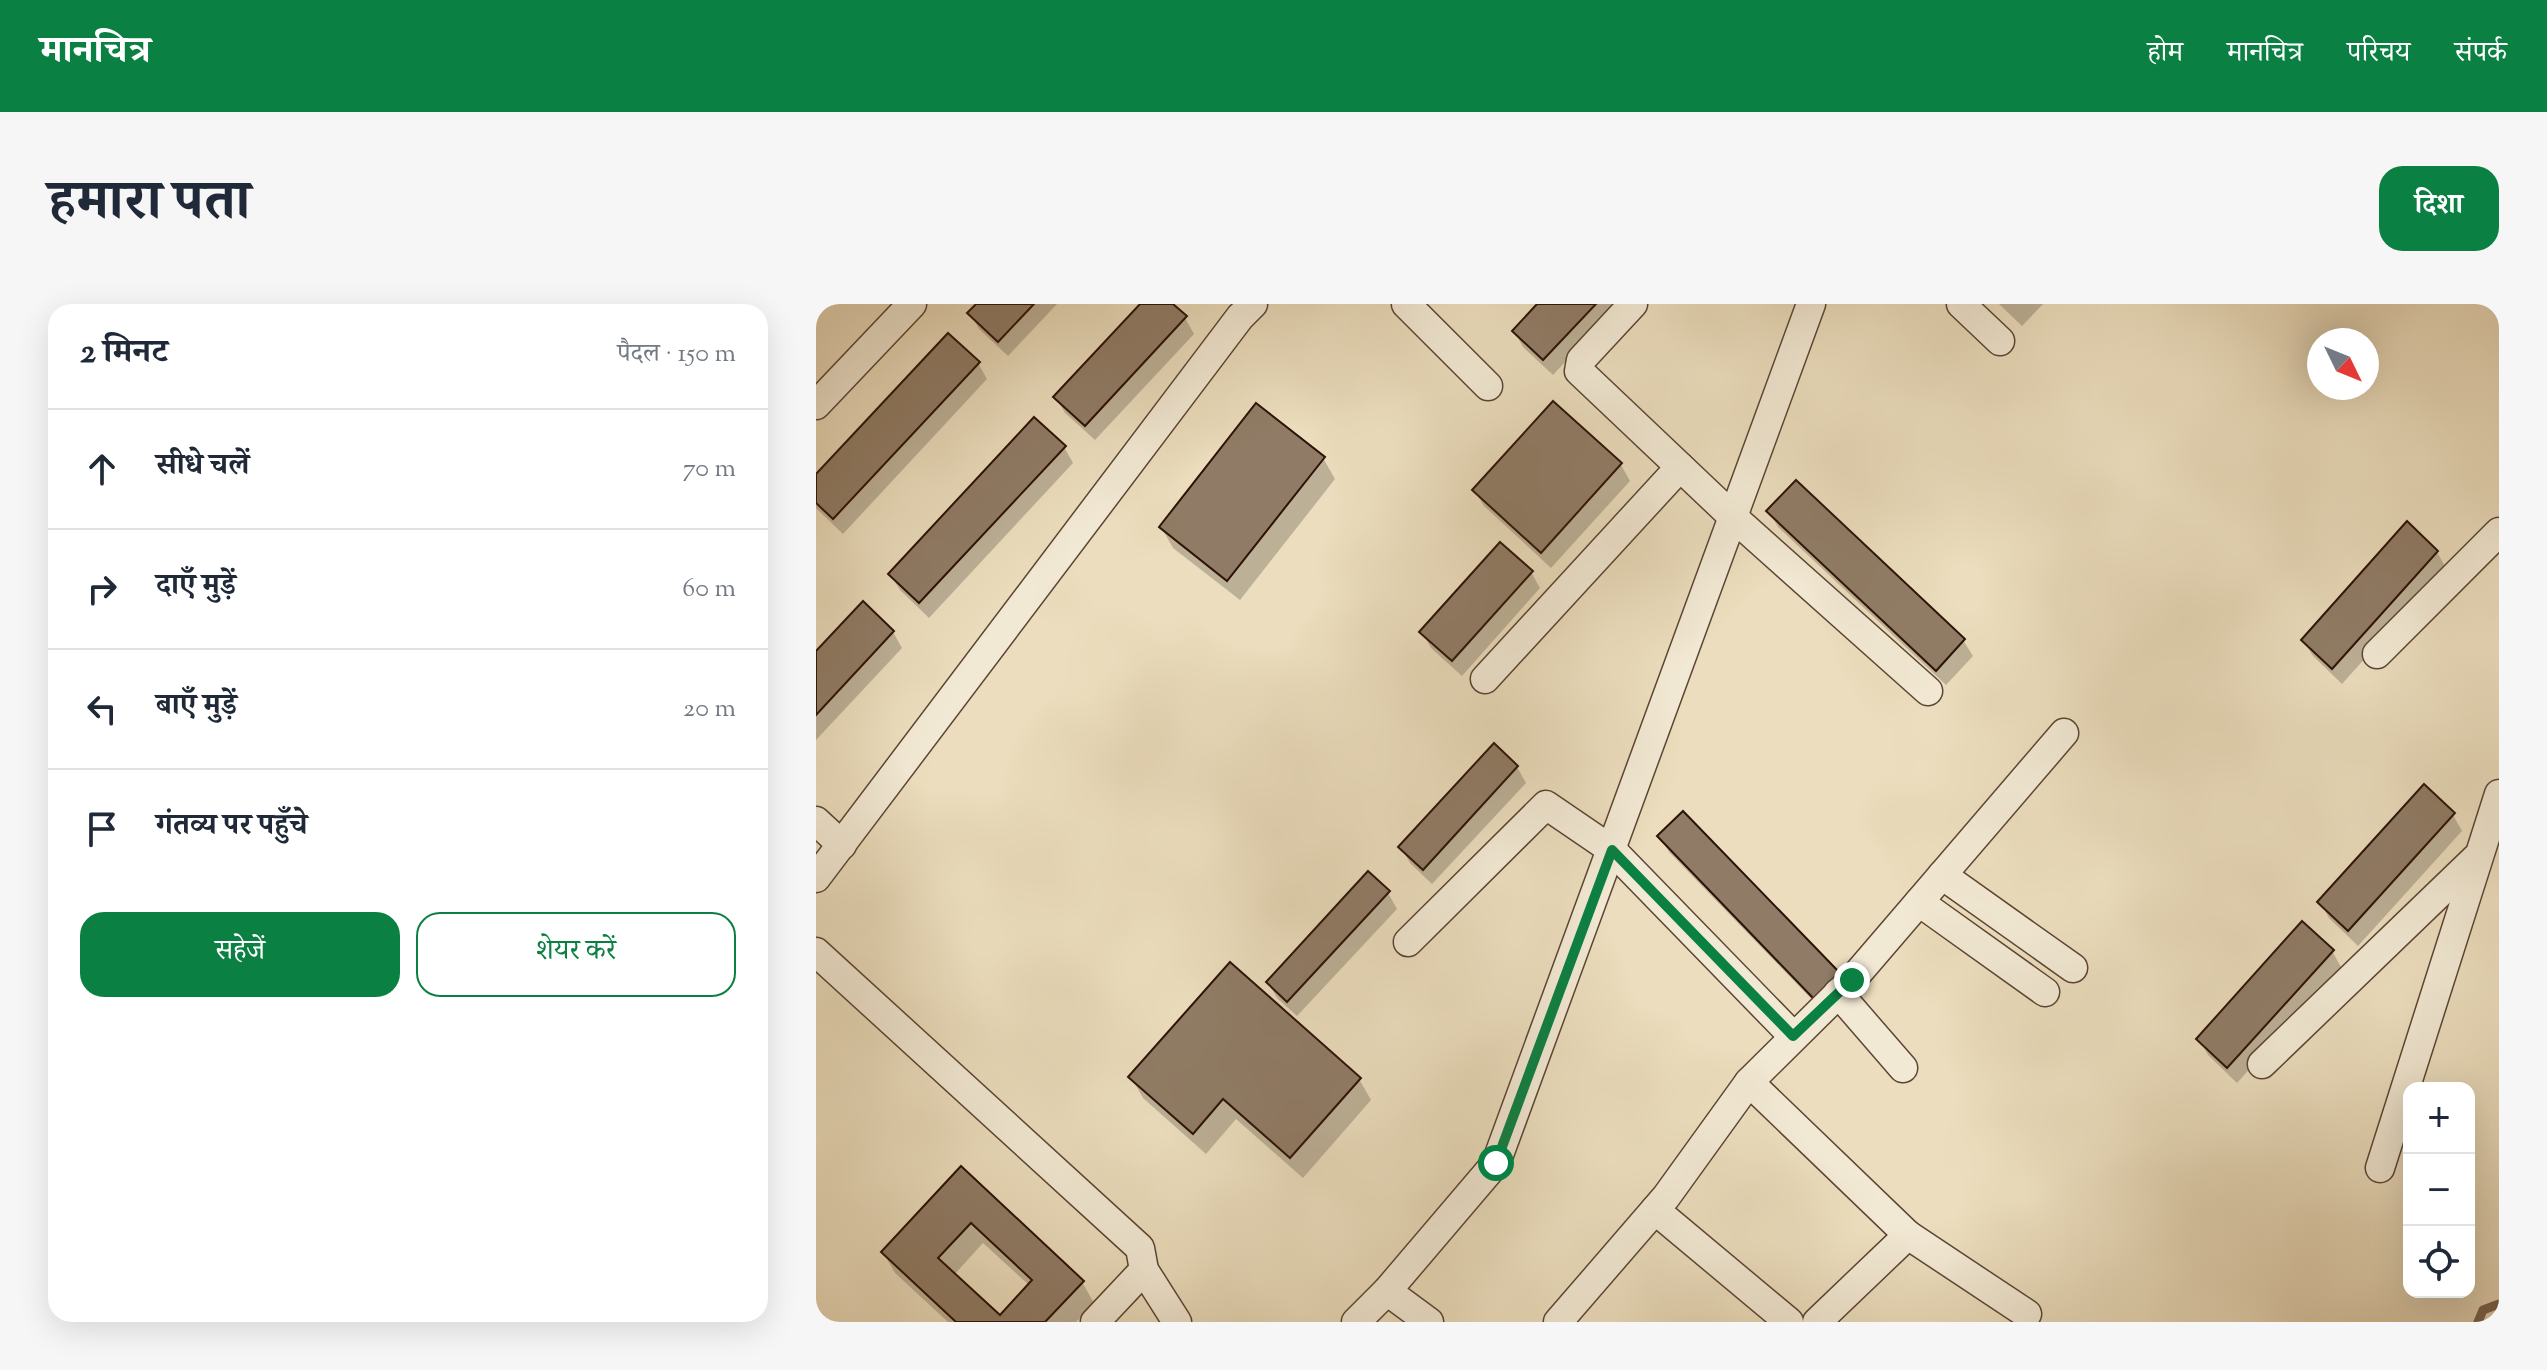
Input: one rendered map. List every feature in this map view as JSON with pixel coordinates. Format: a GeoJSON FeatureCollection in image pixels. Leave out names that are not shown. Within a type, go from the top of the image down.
{"type":"FeatureCollection","features":[{"type":"Feature","properties":{"kind":"street"},"geometry":{"type":"LineString","coordinates":[[816,405],[912,304]]}},
{"type":"Feature","properties":{"kind":"street"},"geometry":{"type":"LineString","coordinates":[[1406,304],[1488,386]]}},
{"type":"Feature","properties":{"kind":"street"},"geometry":{"type":"LineString","coordinates":[[1633,304],[1581,360],[1579,371],[1733,517],[1928,691]]}},
{"type":"Feature","properties":{"kind":"street"},"geometry":{"type":"LineString","coordinates":[[1356,1322],[1387,1291],[1496,1163],[1811,304]]}},
{"type":"Feature","properties":{"kind":"street"},"geometry":{"type":"LineString","coordinates":[[1961,304],[2000,341]]}},
{"type":"Feature","properties":{"kind":"street"},"geometry":{"type":"LineString","coordinates":[[816,878],[1240,308]]}},
{"type":"Feature","properties":{"kind":"street"},"geometry":{"type":"LineString","coordinates":[[1485,679],[1680,467]]}},
{"type":"Feature","properties":{"kind":"street"},"geometry":{"type":"LineString","coordinates":[[2377,654],[2499,532]]}},
{"type":"Feature","properties":{"kind":"street"},"geometry":{"type":"LineString","coordinates":[[1558,1322],[1655,1210],[1749,1082],[1838,993],[2064,733]]}},
{"type":"Feature","properties":{"kind":"street"},"geometry":{"type":"LineString","coordinates":[[2380,1168],[2499,794]]}},
{"type":"Feature","properties":{"kind":"street"},"geometry":{"type":"LineString","coordinates":[[1408,942],[1546,805],[1612,850],[1793,1036]]}},
{"type":"Feature","properties":{"kind":"street"},"geometry":{"type":"LineString","coordinates":[[816,821],[842,845]]}},
{"type":"Feature","properties":{"kind":"street"},"geometry":{"type":"LineString","coordinates":[[2262,1064],[2480,855]]}},
{"type":"Feature","properties":{"kind":"street"},"geometry":{"type":"LineString","coordinates":[[1942,875],[2073,968]]}},
{"type":"Feature","properties":{"kind":"street"},"geometry":{"type":"LineString","coordinates":[[1919,902],[2045,992]]}},
{"type":"Feature","properties":{"kind":"street"},"geometry":{"type":"LineString","coordinates":[[816,952],[1140,1248],[1144,1270],[1177,1322]]}},
{"type":"Feature","properties":{"kind":"street"},"geometry":{"type":"LineString","coordinates":[[1838,993],[1903,1068]]}},
{"type":"Feature","properties":{"kind":"street"},"geometry":{"type":"LineString","coordinates":[[1749,1082],[1908,1235],[2027,1314]]}},
{"type":"Feature","properties":{"kind":"street"},"geometry":{"type":"LineString","coordinates":[[1655,1210],[1789,1322]]}},
{"type":"Feature","properties":{"kind":"street"},"geometry":{"type":"LineString","coordinates":[[1817,1322],[1908,1235]]}},
{"type":"Feature","properties":{"kind":"street"},"geometry":{"type":"LineString","coordinates":[[1095,1322],[1144,1270]]}},
{"type":"Feature","properties":{"kind":"street"},"geometry":{"type":"LineString","coordinates":[[1387,1291],[1429,1322]]}},
{"type":"Feature","properties":{"kind":"building"},"geometry":{"type":"Polygon","coordinates":[[[976,304],[1034,304],[998,342],[967,313],[976,304]]]}},
{"type":"Feature","properties":{"kind":"building"},"geometry":{"type":"Polygon","coordinates":[[[1140,304],[1173,304],[1187,316],[1085,426],[1053,397],[1140,304]]]}},
{"type":"Feature","properties":{"kind":"building"},"geometry":{"type":"Polygon","coordinates":[[[1537,304],[1596,304],[1543,360],[1512,331],[1537,304]]]}},
{"type":"Feature","properties":{"kind":"building"},"geometry":{"type":"Polygon","coordinates":[[[948,333],[980,362],[833,519],[816,503],[816,474],[948,333]]]}},
{"type":"Feature","properties":{"kind":"building"},"geometry":{"type":"Polygon","coordinates":[[[1553,401],[1622,463],[1541,553],[1472,490],[1553,401]]]}},
{"type":"Feature","properties":{"kind":"building"},"geometry":{"type":"Polygon","coordinates":[[[1256,403],[1325,457],[1227,581],[1159,527],[1256,403]]]}},
{"type":"Feature","properties":{"kind":"building"},"geometry":{"type":"Polygon","coordinates":[[[1034,417],[1066,446],[919,603],[888,574],[1034,417]]]}},
{"type":"Feature","properties":{"kind":"building"},"geometry":{"type":"Polygon","coordinates":[[[1796,480],[1965,639],[1936,671],[1766,511],[1796,480]]]}},
{"type":"Feature","properties":{"kind":"building"},"geometry":{"type":"Polygon","coordinates":[[[2407,521],[2438,551],[2332,669],[2301,640],[2407,521]]]}},
{"type":"Feature","properties":{"kind":"building"},"geometry":{"type":"Polygon","coordinates":[[[1500,542],[1533,571],[1452,661],[1419,632],[1500,542]]]}},
{"type":"Feature","properties":{"kind":"building"},"geometry":{"type":"Polygon","coordinates":[[[863,601],[894,631],[816,715],[816,651],[863,601]]]}},
{"type":"Feature","properties":{"kind":"building"},"geometry":{"type":"Polygon","coordinates":[[[1494,743],[1518,766],[1423,870],[1398,847],[1494,743]]]}},
{"type":"Feature","properties":{"kind":"building"},"geometry":{"type":"Polygon","coordinates":[[[2424,784],[2455,813],[2348,931],[2317,902],[2424,784]]]}},
{"type":"Feature","properties":{"kind":"building"},"geometry":{"type":"Polygon","coordinates":[[[1683,811],[1840,973],[1814,999],[1657,836],[1683,811]]]}},
{"type":"Feature","properties":{"kind":"building"},"geometry":{"type":"Polygon","coordinates":[[[1368,871],[1390,891],[1287,1002],[1266,982],[1368,871]]]}},
{"type":"Feature","properties":{"kind":"building"},"geometry":{"type":"Polygon","coordinates":[[[2302,921],[2334,950],[2227,1068],[2196,1039],[2302,921]]]}},
{"type":"Feature","properties":{"kind":"building"},"geometry":{"type":"Polygon","coordinates":[[[1230,962],[1361,1078],[1290,1158],[1223,1099],[1193,1134],[1128,1077],[1230,962]]]}},
{"type":"Feature","properties":{"kind":"building"},"geometry":{"type":"Polygon","coordinates":[[[961,1166],[1084,1281],[1045,1322],[956,1322],[881,1252],[961,1166]],[[971,1223],[938,1258],[1000,1315],[1032,1280],[971,1223]]]}},
{"type":"Feature","properties":{"kind":"waterway"},"geometry":{"type":"LineString","coordinates":[[2478,1322],[2483,1310],[2499,1304]]}},
{"type":"Feature","properties":{"kind":"route"},"geometry":{"type":"LineString","coordinates":[[1496,1163],[1612,850],[1793,1036],[1852,980]]}}]}
